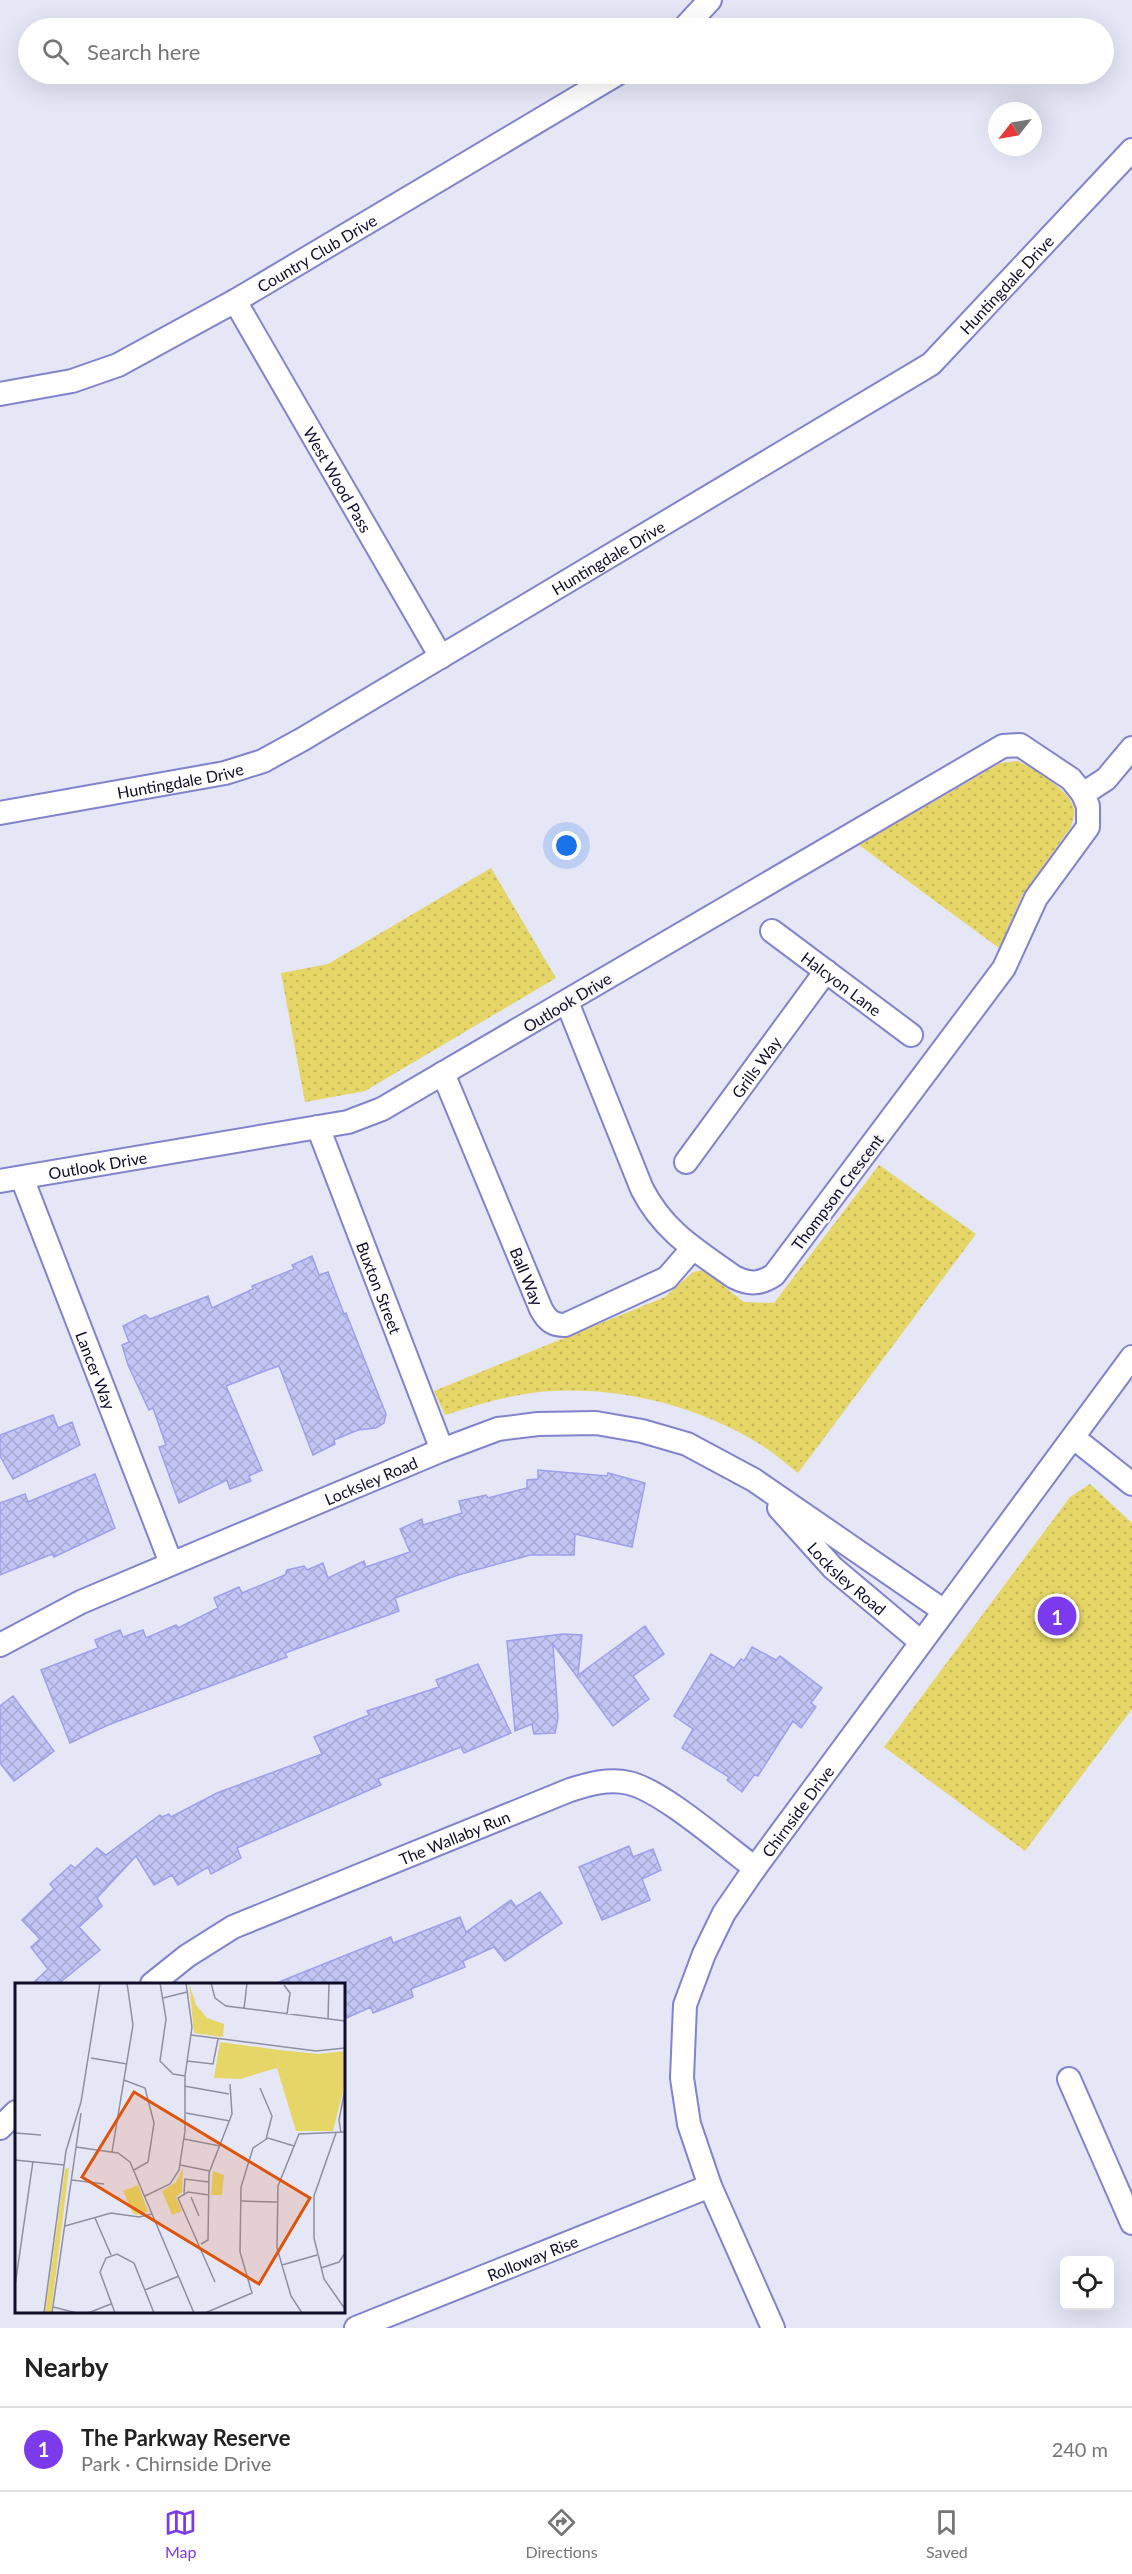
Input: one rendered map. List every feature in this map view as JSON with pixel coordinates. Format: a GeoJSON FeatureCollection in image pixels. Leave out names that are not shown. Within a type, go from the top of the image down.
{"type":"FeatureCollection","features":[{"type":"Feature","properties":{"kind":"street"},"geometry":{"type":"LineString","coordinates":[[693,18],[710,0]]}},
{"type":"Feature","properties":{"kind":"street","name":"Country Club Drive"},"geometry":{"type":"LineString","coordinates":[[0,394],[72,381],[118,365],[235,301],[600,84]]}},
{"type":"Feature","properties":{"kind":"street","name":"Huntingdale Drive"},"geometry":{"type":"LineString","coordinates":[[0,813],[225,773],[263,761],[441,657],[931,364],[1132,150]]}},
{"type":"Feature","properties":{"kind":"street","name":"West Wood Pass"},"geometry":{"type":"LineString","coordinates":[[235,301],[441,657]]}},
{"type":"Feature","properties":{"kind":"street","name":"Outlook Drive"},"geometry":{"type":"LineString","coordinates":[[11,1179],[348,1122],[382,1109],[1003,746],[1020,745],[1071,779],[1083,794]]}},
{"type":"Feature","properties":{"kind":"street"},"geometry":{"type":"LineString","coordinates":[[1083,794],[1106,779],[1132,748]]}},
{"type":"Feature","properties":{"kind":"street","name":"Thompson Crescent"},"geometry":{"type":"LineString","coordinates":[[567,1002],[642,1189],[661,1221],[693,1248],[744,1282],[761,1283],[774,1275],[1004,968],[1036,898],[1088,827],[1088,806],[1083,794]]}},
{"type":"Feature","properties":{"kind":"street","name":"Halcyon Lane"},"geometry":{"type":"LineString","coordinates":[[772,931],[911,1035]]}},
{"type":"Feature","properties":{"kind":"street","name":"Grills Way"},"geometry":{"type":"LineString","coordinates":[[686,1162],[826,971]]}},
{"type":"Feature","properties":{"kind":"street","name":"Ball Way"},"geometry":{"type":"LineString","coordinates":[[443,1073],[548,1321],[556,1325],[565,1325],[667,1278],[693,1248]]}},
{"type":"Feature","properties":{"kind":"street","name":"Buxton Street"},"geometry":{"type":"LineString","coordinates":[[318,1127],[442,1450]]}},
{"type":"Feature","properties":{"kind":"street","name":"Lancer Way"},"geometry":{"type":"LineString","coordinates":[[11,1179],[171,1563]]}},
{"type":"Feature","properties":{"kind":"street","name":"Chirnside Drive"},"geometry":{"type":"LineString","coordinates":[[773,2328],[710,2186],[689,2124],[684,2089],[685,2005],[704,1954],[724,1913],[755,1868],[1132,1357]]}},
{"type":"Feature","properties":{"kind":"street","name":"Locksley Road"},"geometry":{"type":"LineString","coordinates":[[0,1645],[81,1602],[442,1450],[498,1429],[538,1424],[596,1423],[642,1431],[687,1444],[754,1480],[944,1611]]}},
{"type":"Feature","properties":{"kind":"street"},"geometry":{"type":"LineString","coordinates":[[1074,1437],[1132,1484]]}},
{"type":"Feature","properties":{"kind":"street","name":"Locksley Road"},"geometry":{"type":"LineString","coordinates":[[754,1480],[833,1568],[921,1642]]}},
{"type":"Feature","properties":{"kind":"street","name":"The Wallaby Run"},"geometry":{"type":"LineString","coordinates":[[153,1983],[186,1956],[233,1927],[570,1790],[600,1781],[629,1783],[660,1798],[755,1868]]}},
{"type":"Feature","properties":{"kind":"street"},"geometry":{"type":"LineString","coordinates":[[1069,2079],[1132,2223]]}},
{"type":"Feature","properties":{"kind":"street"},"geometry":{"type":"LineString","coordinates":[[0,2128],[15,2113]]}},
{"type":"Feature","properties":{"kind":"street","name":"Rolloway Rise"},"geometry":{"type":"LineString","coordinates":[[356,2328],[710,2186]]}},
{"type":"Feature","properties":{"kind":"shaded area"},"geometry":{"type":"Polygon","coordinates":[[[1017,761],[1039,773],[1063,791],[1072,803],[1074,815],[1071,827],[1022,896],[999,948],[859,845],[1000,763],[1017,761]]]}},
{"type":"Feature","properties":{"kind":"shaded area"},"geometry":{"type":"Polygon","coordinates":[[[491,868],[556,978],[365,1091],[305,1102],[281,973],[328,964],[491,868]]]}},
{"type":"Feature","properties":{"kind":"shaded area"},"geometry":{"type":"Polygon","coordinates":[[[879,1165],[976,1234],[798,1473],[758,1443],[735,1430],[685,1409],[632,1396],[605,1392],[538,1392],[498,1400],[445,1415],[434,1391],[665,1297],[693,1272],[703,1270],[744,1302],[774,1303],[879,1165]]]}},
{"type":"Feature","properties":{"kind":"shaded area"},"geometry":{"type":"Polygon","coordinates":[[[1090,1484],[1132,1523],[1132,1709],[1025,1851],[884,1747],[1070,1497],[1090,1484]]]}},
{"type":"Feature","properties":{"kind":"building"},"geometry":{"type":"Polygon","coordinates":[[[312,1256],[319,1275],[328,1272],[344,1314],[346,1313],[386,1414],[384,1423],[376,1428],[358,1430],[334,1440],[335,1444],[313,1455],[279,1366],[226,1386],[262,1470],[249,1476],[251,1481],[230,1489],[227,1480],[179,1503],[159,1447],[166,1445],[153,1408],[149,1410],[128,1365],[122,1345],[129,1342],[123,1326],[145,1315],[150,1319],[208,1296],[212,1308],[253,1289],[252,1286],[294,1269],[292,1265],[312,1256]]]}},
{"type":"Feature","properties":{"kind":"building"},"geometry":{"type":"Polygon","coordinates":[[[53,1415],[58,1428],[72,1422],[80,1445],[13,1479],[0,1456],[0,1435],[53,1415]]]}},
{"type":"Feature","properties":{"kind":"building"},"geometry":{"type":"Polygon","coordinates":[[[538,1470],[607,1476],[608,1473],[645,1483],[632,1547],[575,1534],[574,1555],[530,1555],[458,1575],[395,1598],[399,1611],[285,1653],[287,1657],[108,1725],[70,1743],[41,1670],[98,1648],[95,1640],[120,1630],[123,1637],[143,1630],[146,1638],[176,1625],[178,1628],[218,1608],[214,1598],[239,1587],[242,1593],[285,1575],[287,1570],[304,1566],[307,1570],[323,1563],[328,1578],[364,1561],[366,1567],[410,1552],[400,1529],[422,1519],[423,1525],[462,1513],[459,1501],[486,1495],[488,1498],[527,1488],[527,1480],[538,1479],[538,1470]]]}},
{"type":"Feature","properties":{"kind":"building"},"geometry":{"type":"Polygon","coordinates":[[[95,1474],[115,1528],[54,1557],[52,1554],[0,1575],[0,1503],[25,1494],[28,1502],[95,1474]]]}},
{"type":"Feature","properties":{"kind":"building"},"geometry":{"type":"Polygon","coordinates":[[[645,1626],[664,1654],[633,1676],[649,1699],[613,1726],[553,1644],[558,1718],[555,1733],[534,1734],[532,1724],[515,1731],[507,1641],[563,1634],[582,1635],[578,1675],[645,1626]]]}},
{"type":"Feature","properties":{"kind":"building"},"geometry":{"type":"Polygon","coordinates":[[[752,1647],[776,1660],[780,1656],[822,1688],[811,1703],[816,1707],[801,1728],[793,1721],[758,1776],[754,1775],[742,1792],[727,1780],[729,1777],[682,1748],[693,1729],[674,1716],[711,1654],[734,1668],[741,1659],[744,1661],[752,1647]]]}},
{"type":"Feature","properties":{"kind":"building"},"geometry":{"type":"Polygon","coordinates":[[[478,1664],[511,1733],[464,1753],[461,1747],[378,1779],[381,1785],[237,1848],[241,1858],[211,1874],[208,1867],[178,1885],[172,1875],[154,1885],[136,1856],[97,1898],[102,1906],[79,1927],[100,1950],[59,1983],[33,1983],[48,1969],[31,1947],[40,1939],[22,1920],[54,1889],[50,1884],[71,1865],[75,1868],[97,1848],[106,1855],[160,1815],[162,1817],[169,1814],[171,1817],[217,1793],[322,1754],[314,1737],[369,1715],[367,1711],[439,1687],[436,1680],[478,1664]]]}},
{"type":"Feature","properties":{"kind":"building"},"geometry":{"type":"Polygon","coordinates":[[[13,1696],[54,1751],[14,1781],[0,1763],[0,1706],[13,1696]]]}},
{"type":"Feature","properties":{"kind":"building"},"geometry":{"type":"Polygon","coordinates":[[[629,1846],[633,1857],[653,1849],[661,1870],[642,1879],[650,1900],[602,1920],[579,1867],[629,1846]]]}},
{"type":"Feature","properties":{"kind":"building"},"geometry":{"type":"Polygon","coordinates":[[[540,1892],[562,1923],[505,1961],[494,1947],[463,1961],[465,1967],[411,1989],[413,1997],[373,2013],[371,2007],[345,2019],[345,1983],[276,1983],[391,1937],[393,1943],[460,1917],[466,1932],[511,1900],[516,1907],[540,1892]]]}},
{"type":"Feature","properties":{"kind":"place","name":"The Parkway Reserve"},"geometry":{"type":"Point","coordinates":[1057,1616]}}]}
